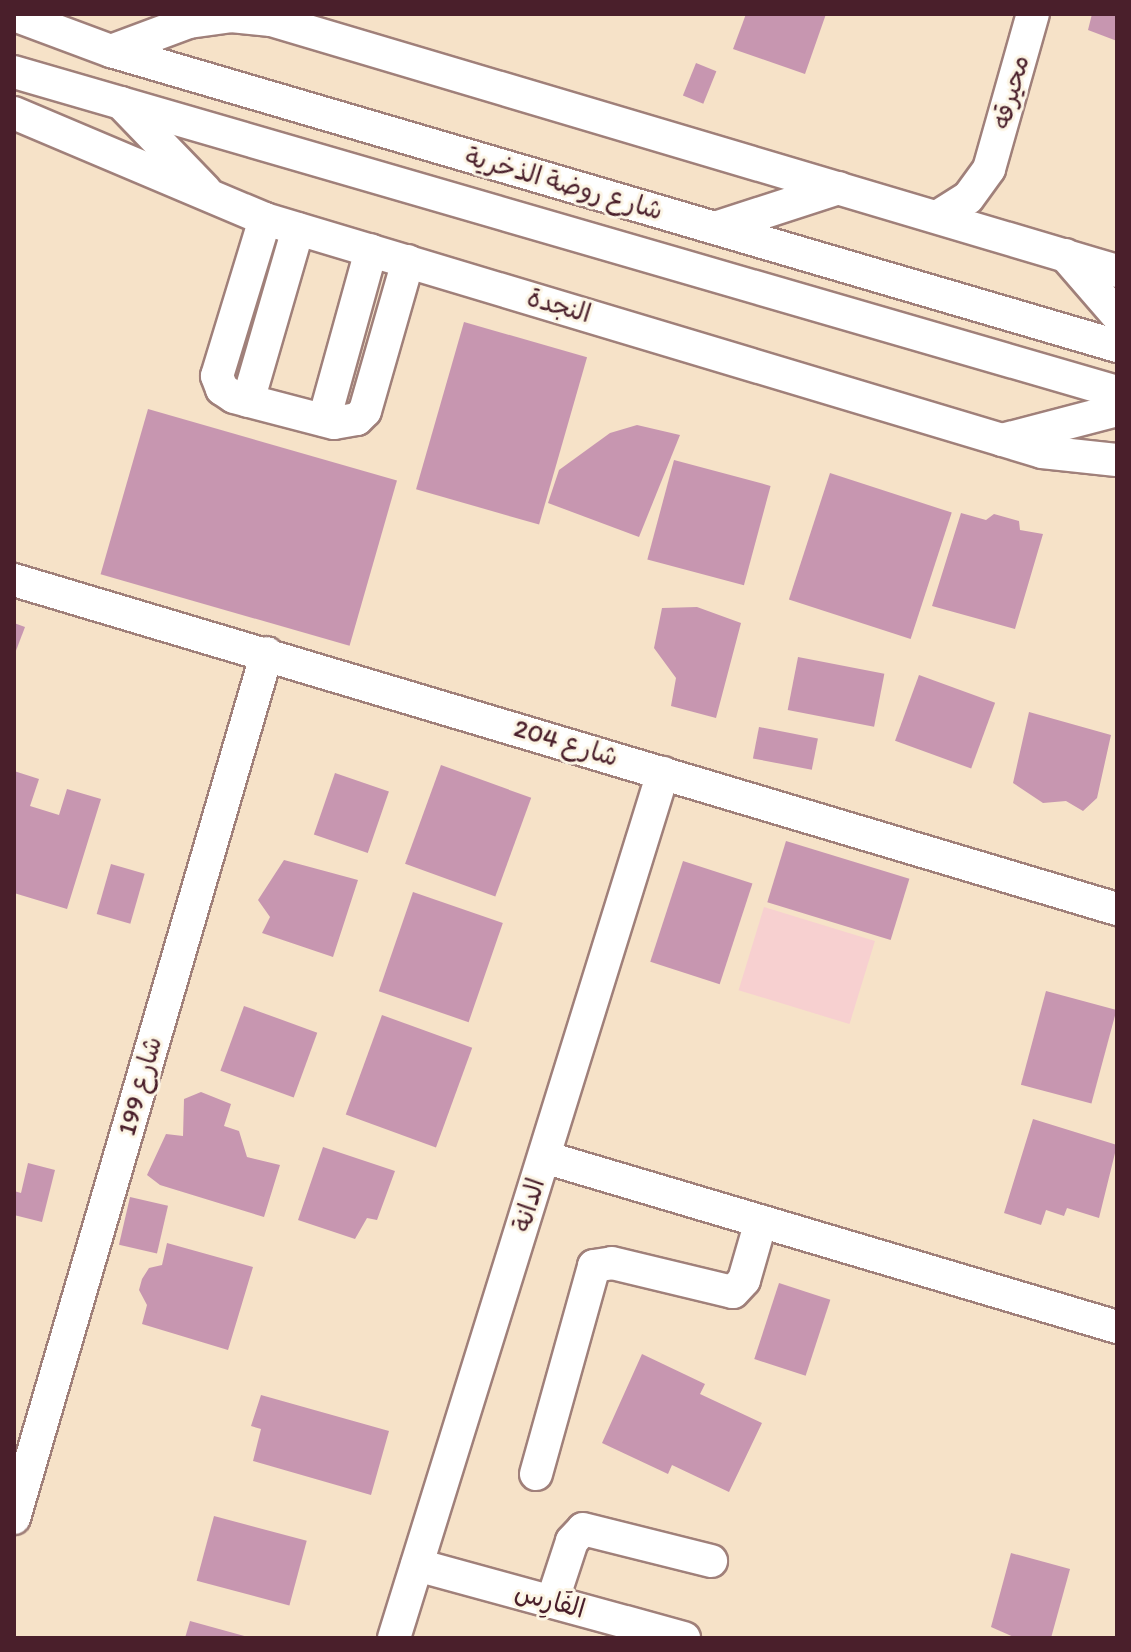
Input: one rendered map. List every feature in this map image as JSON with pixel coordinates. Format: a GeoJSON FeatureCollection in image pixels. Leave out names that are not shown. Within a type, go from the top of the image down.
{"type":"FeatureCollection","features":[{"type":"Feature","properties":{"kind":"street","name":"محيرقه"},"geometry":{"type":"LineString","coordinates":[[937,217],[968,198],[989,169],[1033,14]]}},
{"type":"Feature","properties":{"kind":"street","name":"شارع روضة الذخرية"},"geometry":{"type":"LineString","coordinates":[[14,15],[111,51],[1117,346]]}},
{"type":"Feature","properties":{"kind":"street"},"geometry":{"type":"LineString","coordinates":[[111,51],[199,20],[271,20],[1117,271]]}},
{"type":"Feature","properties":{"kind":"street","name":"شارع روضة الذخرية"},"geometry":{"type":"LineString","coordinates":[[14,72],[1117,392]]}},
{"type":"Feature","properties":{"kind":"street"},"geometry":{"type":"LineString","coordinates":[[119,100],[215,201]]}},
{"type":"Feature","properties":{"kind":"street","name":"النجدة"},"geometry":{"type":"LineString","coordinates":[[14,113],[215,201],[265,219],[1002,440],[1070,457],[1117,460]]}},
{"type":"Feature","properties":{"kind":"street","name":"محيرقه"},"geometry":{"type":"LineString","coordinates":[[989,169],[992,205],[1008,238]]}},
{"type":"Feature","properties":{"kind":"street"},"geometry":{"type":"LineString","coordinates":[[715,228],[839,188]]}},
{"type":"Feature","properties":{"kind":"street"},"geometry":{"type":"LineString","coordinates":[[265,219],[217,376],[227,394],[248,401],[346,423],[365,411],[408,261]]}},
{"type":"Feature","properties":{"kind":"street"},"geometry":{"type":"LineString","coordinates":[[248,401],[298,229]]}},
{"type":"Feature","properties":{"kind":"street"},"geometry":{"type":"LineString","coordinates":[[324,420],[371,250]]}},
{"type":"Feature","properties":{"kind":"street"},"geometry":{"type":"LineString","coordinates":[[1065,255],[1117,315]]}},
{"type":"Feature","properties":{"kind":"street"},"geometry":{"type":"LineString","coordinates":[[1002,440],[1117,410]]}},
{"type":"Feature","properties":{"kind":"street","name":"شارع 204"},"geometry":{"type":"LineString","coordinates":[[14,580],[1117,909]]}},
{"type":"Feature","properties":{"kind":"street","name":"شارع 199"},"geometry":{"type":"LineString","coordinates":[[14,1518],[267,653]]}},
{"type":"Feature","properties":{"kind":"street","name":"الدانة"},"geometry":{"type":"LineString","coordinates":[[394,1638],[663,773]]}},
{"type":"Feature","properties":{"kind":"street"},"geometry":{"type":"LineString","coordinates":[[544,1157],[1117,1327]]}},
{"type":"Feature","properties":{"kind":"street"},"geometry":{"type":"LineString","coordinates":[[536,1474],[594,1266],[612,1263],[733,1292],[744,1280],[761,1221]]}},
{"type":"Feature","properties":{"kind":"street"},"geometry":{"type":"LineString","coordinates":[[552,1602],[572,1541],[583,1529],[711,1561]]}},
{"type":"Feature","properties":{"kind":"street","name":"الفَارِس"},"geometry":{"type":"LineString","coordinates":[[417,1565],[684,1638]]}},
{"type":"Feature","properties":{"kind":"shaded area"},"geometry":{"type":"Polygon","coordinates":[[[764,907],[875,941],[849,1024],[739,990],[764,907]]]}},
{"type":"Feature","properties":{"kind":"building"},"geometry":{"type":"Polygon","coordinates":[[[746,14],[826,14],[805,74],[733,49],[746,14]]]}},
{"type":"Feature","properties":{"kind":"building"},"geometry":{"type":"Polygon","coordinates":[[[1092,14],[1117,14],[1117,41],[1088,30],[1092,14]]]}},
{"type":"Feature","properties":{"kind":"building"},"geometry":{"type":"Polygon","coordinates":[[[696,63],[716,71],[703,104],[683,95],[696,63]]]}},
{"type":"Feature","properties":{"kind":"building"},"geometry":{"type":"Polygon","coordinates":[[[464,322],[587,357],[539,525],[416,489],[464,322]]]}},
{"type":"Feature","properties":{"kind":"building"},"geometry":{"type":"Polygon","coordinates":[[[148,409],[397,480],[350,646],[101,574],[148,409]]]}},
{"type":"Feature","properties":{"kind":"building"},"geometry":{"type":"Polygon","coordinates":[[[637,425],[680,435],[639,537],[548,503],[559,470],[610,433],[637,425]]]}},
{"type":"Feature","properties":{"kind":"building"},"geometry":{"type":"Polygon","coordinates":[[[674,460],[771,486],[744,585],[647,559],[674,460]]]}},
{"type":"Feature","properties":{"kind":"building"},"geometry":{"type":"Polygon","coordinates":[[[830,473],[952,513],[911,639],[789,599],[830,473]]]}},
{"type":"Feature","properties":{"kind":"building"},"geometry":{"type":"Polygon","coordinates":[[[961,513],[986,520],[994,514],[1019,521],[1020,530],[1043,534],[1015,629],[932,606],[961,513]]]}},
{"type":"Feature","properties":{"kind":"building"},"geometry":{"type":"Polygon","coordinates":[[[697,607],[741,623],[716,718],[671,706],[676,678],[654,648],[662,608],[697,607]]]}},
{"type":"Feature","properties":{"kind":"building"},"geometry":{"type":"Polygon","coordinates":[[[14,623],[25,627],[14,656],[14,623]]]}},
{"type":"Feature","properties":{"kind":"building"},"geometry":{"type":"Polygon","coordinates":[[[798,657],[884,674],[874,727],[788,710],[798,657]]]}},
{"type":"Feature","properties":{"kind":"building"},"geometry":{"type":"Polygon","coordinates":[[[919,675],[995,703],[971,768],[895,741],[919,675]]]}},
{"type":"Feature","properties":{"kind":"building"},"geometry":{"type":"Polygon","coordinates":[[[1029,712],[1111,735],[1097,798],[1083,811],[1066,801],[1043,803],[1013,783],[1029,712]]]}},
{"type":"Feature","properties":{"kind":"building"},"geometry":{"type":"Polygon","coordinates":[[[759,727],[818,738],[812,770],[753,758],[759,727]]]}},
{"type":"Feature","properties":{"kind":"building"},"geometry":{"type":"Polygon","coordinates":[[[441,765],[531,798],[495,897],[405,864],[441,765]]]}},
{"type":"Feature","properties":{"kind":"building"},"geometry":{"type":"Polygon","coordinates":[[[14,771],[39,779],[30,806],[59,815],[67,789],[101,799],[67,909],[14,893],[14,771]]]}},
{"type":"Feature","properties":{"kind":"building"},"geometry":{"type":"Polygon","coordinates":[[[335,773],[389,792],[368,853],[314,834],[335,773]]]}},
{"type":"Feature","properties":{"kind":"building"},"geometry":{"type":"Polygon","coordinates":[[[786,841],[909,879],[891,940],[767,902],[786,841]]]}},
{"type":"Feature","properties":{"kind":"building"},"geometry":{"type":"Polygon","coordinates":[[[284,860],[358,880],[333,957],[262,933],[270,917],[258,900],[284,860]]]}},
{"type":"Feature","properties":{"kind":"building"},"geometry":{"type":"Polygon","coordinates":[[[683,861],[752,884],[720,984],[650,962],[683,861]]]}},
{"type":"Feature","properties":{"kind":"building"},"geometry":{"type":"Polygon","coordinates":[[[111,864],[145,874],[130,924],[97,914],[111,864]]]}},
{"type":"Feature","properties":{"kind":"building"},"geometry":{"type":"Polygon","coordinates":[[[413,892],[503,923],[469,1022],[379,991],[413,892]]]}},
{"type":"Feature","properties":{"kind":"building"},"geometry":{"type":"Polygon","coordinates":[[[1046,991],[1117,1010],[1091,1104],[1021,1085],[1046,991]]]}},
{"type":"Feature","properties":{"kind":"building"},"geometry":{"type":"Polygon","coordinates":[[[244,1006],[317,1033],[294,1098],[220,1071],[244,1006]]]}},
{"type":"Feature","properties":{"kind":"building"},"geometry":{"type":"Polygon","coordinates":[[[382,1015],[472,1048],[436,1147],[346,1115],[382,1015]]]}},
{"type":"Feature","properties":{"kind":"building"},"geometry":{"type":"Polygon","coordinates":[[[201,1092],[231,1104],[224,1126],[239,1131],[247,1157],[280,1165],[264,1217],[160,1185],[147,1175],[166,1134],[183,1136],[184,1099],[201,1092]]]}},
{"type":"Feature","properties":{"kind":"building"},"geometry":{"type":"Polygon","coordinates":[[[1033,1119],[1117,1145],[1099,1218],[1067,1208],[1064,1216],[1046,1210],[1041,1225],[1004,1213],[1033,1119]]]}},
{"type":"Feature","properties":{"kind":"building"},"geometry":{"type":"Polygon","coordinates":[[[323,1147],[395,1171],[377,1220],[367,1218],[355,1239],[298,1220],[323,1147]]]}},
{"type":"Feature","properties":{"kind":"building"},"geometry":{"type":"Polygon","coordinates":[[[28,1163],[55,1170],[42,1222],[14,1215],[14,1191],[21,1193],[28,1163]]]}},
{"type":"Feature","properties":{"kind":"building"},"geometry":{"type":"Polygon","coordinates":[[[130,1197],[168,1206],[157,1254],[119,1245],[130,1197]]]}},
{"type":"Feature","properties":{"kind":"building"},"geometry":{"type":"Polygon","coordinates":[[[167,1243],[253,1267],[228,1350],[142,1324],[147,1305],[139,1290],[142,1279],[149,1268],[162,1265],[167,1243]]]}},
{"type":"Feature","properties":{"kind":"building"},"geometry":{"type":"Polygon","coordinates":[[[779,1283],[830,1300],[806,1376],[754,1359],[779,1283]]]}},
{"type":"Feature","properties":{"kind":"building"},"geometry":{"type":"Polygon","coordinates":[[[642,1354],[705,1384],[700,1394],[762,1423],[729,1492],[672,1465],[668,1474],[602,1443],[642,1354]]]}},
{"type":"Feature","properties":{"kind":"building"},"geometry":{"type":"Polygon","coordinates":[[[261,1395],[389,1431],[371,1495],[253,1461],[261,1429],[251,1426],[261,1395]]]}},
{"type":"Feature","properties":{"kind":"building"},"geometry":{"type":"Polygon","coordinates":[[[214,1516],[307,1541],[289,1606],[197,1581],[214,1516]]]}},
{"type":"Feature","properties":{"kind":"building"},"geometry":{"type":"Polygon","coordinates":[[[1011,1553],[1070,1569],[1051,1638],[1016,1638],[991,1627],[1011,1553]]]}},
{"type":"Feature","properties":{"kind":"building"},"geometry":{"type":"Polygon","coordinates":[[[190,1621],[248,1637],[185,1638],[190,1621]]]}}]}
